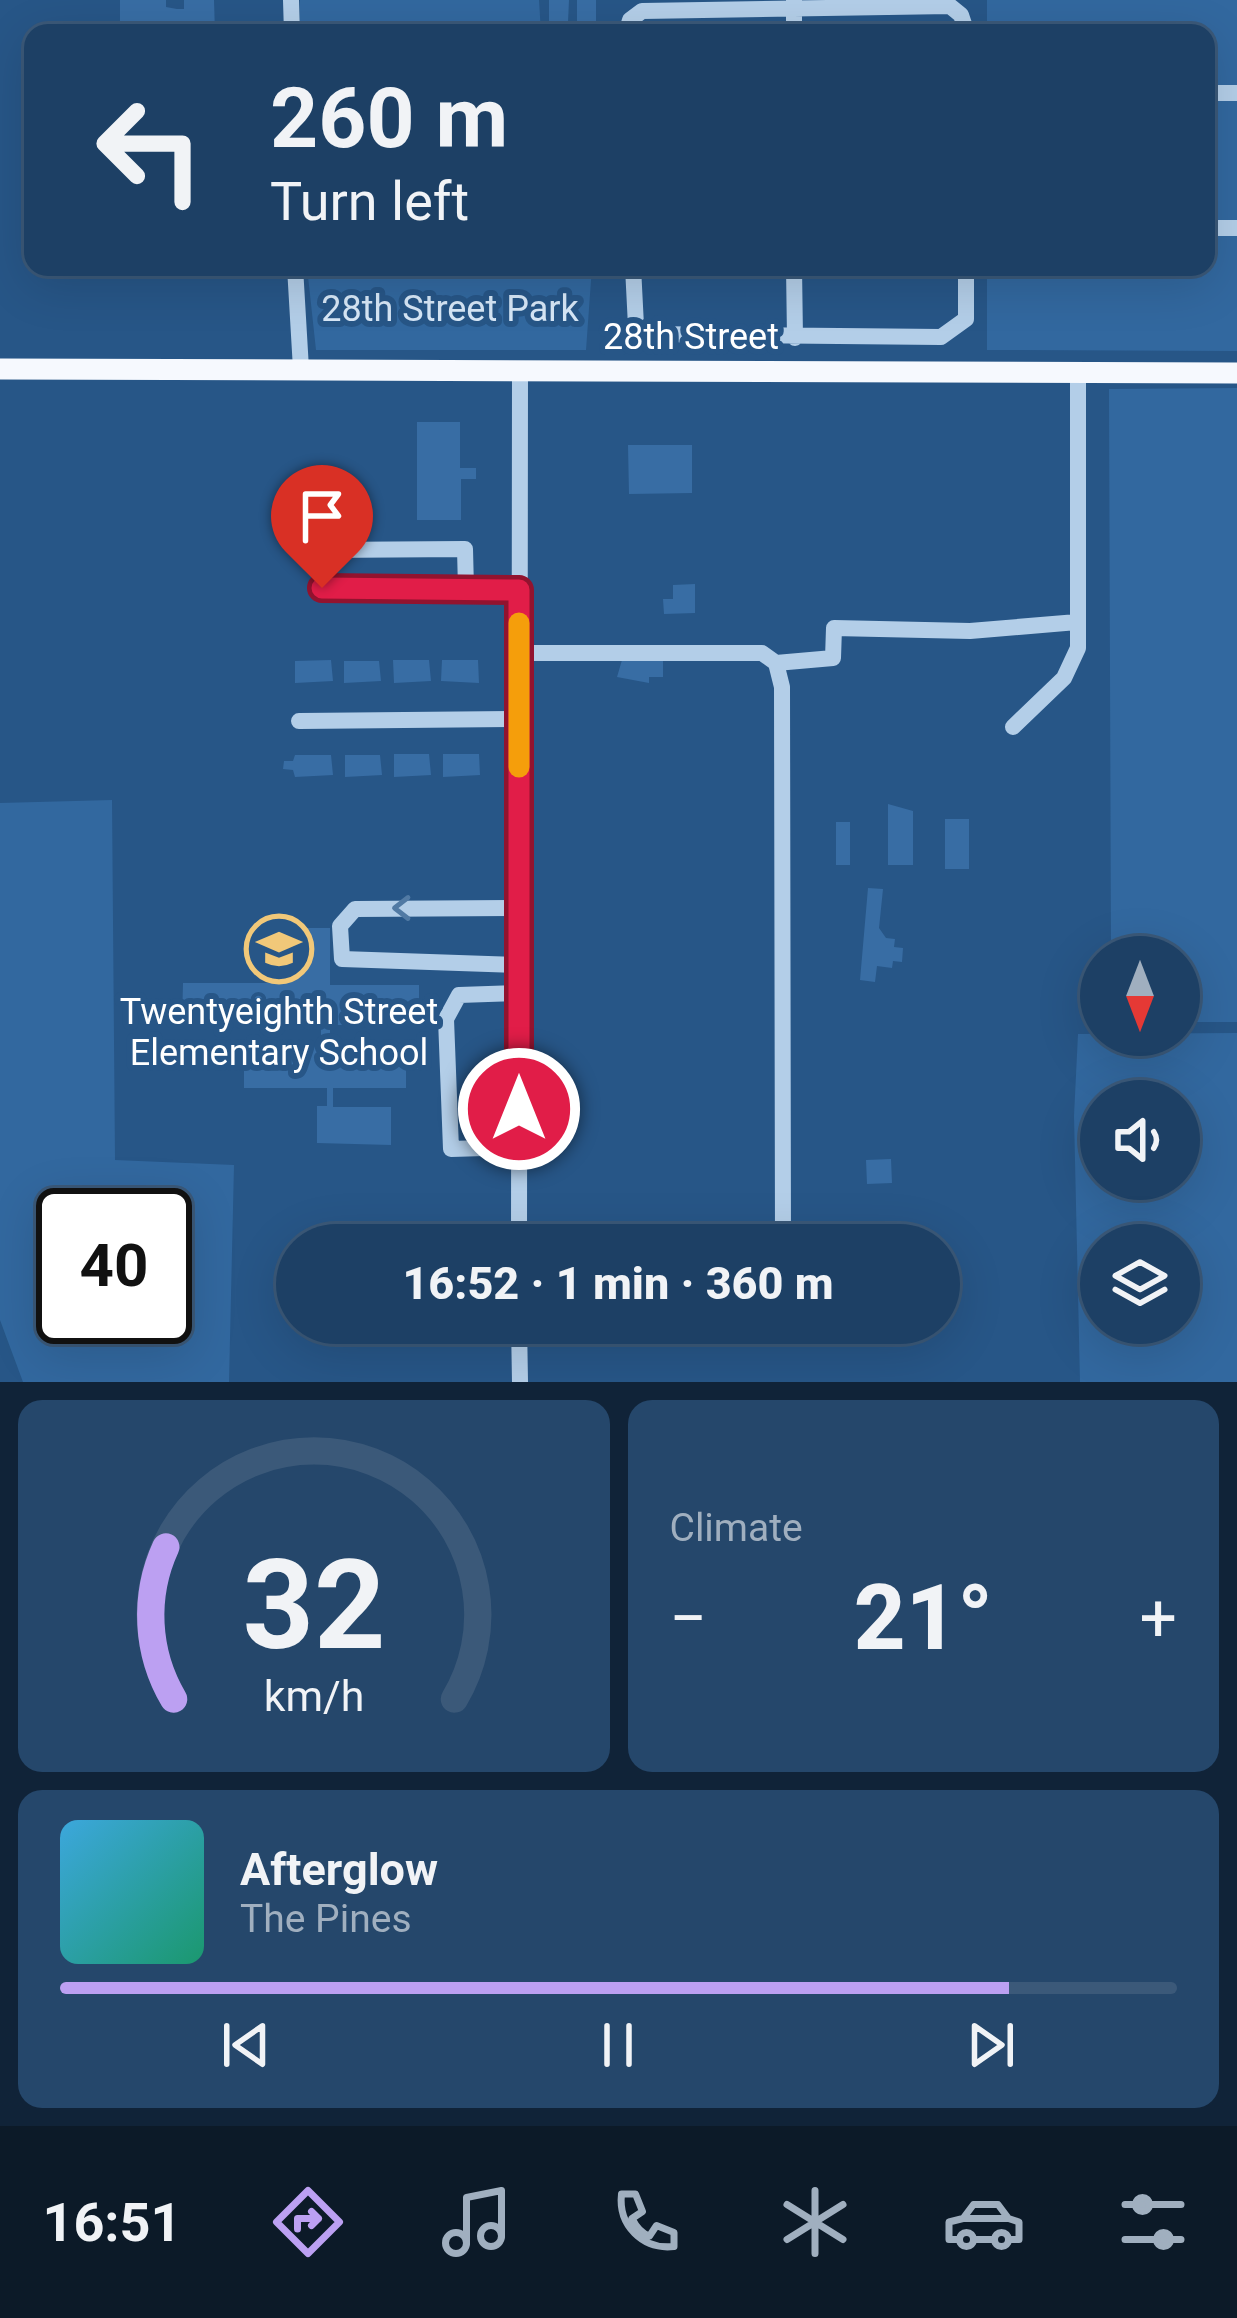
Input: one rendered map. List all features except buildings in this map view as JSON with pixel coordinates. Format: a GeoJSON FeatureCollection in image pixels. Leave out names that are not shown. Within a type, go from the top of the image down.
{"type":"FeatureCollection","features":[{"type":"Feature","properties":{"kind":"main road","name":"28th Street"},"geometry":{"type":"LineString","coordinates":[[0,369],[1237,373]]}},
{"type":"Feature","properties":{"kind":"street"},"geometry":{"type":"LineString","coordinates":[[629,24],[642,11],[794,3],[950,6],[964,24]]}},
{"type":"Feature","properties":{"kind":"street"},"geometry":{"type":"LineString","coordinates":[[296,276],[301,370]]}},
{"type":"Feature","properties":{"kind":"street"},"geometry":{"type":"LineString","coordinates":[[633,276],[636,326],[644,334],[795,338],[941,337],[966,319],[966,276]]}},
{"type":"Feature","properties":{"kind":"street"},"geometry":{"type":"LineString","coordinates":[[794,276],[795,338]]}},
{"type":"Feature","properties":{"kind":"street"},"geometry":{"type":"LineString","coordinates":[[519,1224],[520,370]]}},
{"type":"Feature","properties":{"kind":"street"},"geometry":{"type":"LineString","coordinates":[[1012,727],[1064,678],[1078,648],[1078,372]]}},
{"type":"Feature","properties":{"kind":"street"},"geometry":{"type":"LineString","coordinates":[[466,589],[465,549],[321,550],[322,588],[519,590]]}},
{"type":"Feature","properties":{"kind":"street"},"geometry":{"type":"LineString","coordinates":[[776,663],[833,658],[834,628],[970,632],[1077,622]]}},
{"type":"Feature","properties":{"kind":"street"},"geometry":{"type":"LineString","coordinates":[[519,653],[762,653],[776,663],[782,687],[783,1224]]}},
{"type":"Feature","properties":{"kind":"street"},"geometry":{"type":"LineString","coordinates":[[299,721],[519,719]]}},
{"type":"Feature","properties":{"kind":"street"},"geometry":{"type":"LineString","coordinates":[[519,908],[355,909],[340,926],[342,959],[519,965]]}},
{"type":"Feature","properties":{"kind":"street"},"geometry":{"type":"LineString","coordinates":[[519,993],[459,995],[446,1019],[451,1149],[519,1148]]}},
{"type":"Feature","properties":{"kind":"street"},"geometry":{"type":"LineString","coordinates":[[519,1344],[520,1382]]}},
{"type":"Feature","properties":{"kind":"green space"},"geometry":{"type":"Polygon","coordinates":[[[300,0],[539,0],[540,24],[300,24],[300,0]]]}},
{"type":"Feature","properties":{"kind":"green space"},"geometry":{"type":"Polygon","coordinates":[[[987,0],[1237,0],[1237,351],[987,350],[987,276],[1215,276],[1215,24],[987,24],[987,0]]]}},
{"type":"Feature","properties":{"kind":"green space","name":"28th Street Park"},"geometry":{"type":"Polygon","coordinates":[[[308,276],[591,276],[586,350],[316,350],[308,276]]]}},
{"type":"Feature","properties":{"kind":"green space"},"geometry":{"type":"Polygon","coordinates":[[[1237,388],[1237,1022],[1200,1022],[1200,936],[1111,936],[1109,389],[1237,388]]]}},
{"type":"Feature","properties":{"kind":"green space"},"geometry":{"type":"Polygon","coordinates":[[[112,800],[115,1160],[234,1165],[229,1382],[23,1382],[0,1320],[0,803],[112,800]]]}},
{"type":"Feature","properties":{"kind":"green space"},"geometry":{"type":"Polygon","coordinates":[[[1200,1033],[1237,1033],[1237,1382],[1080,1382],[1074,1116],[1078,1034],[1080,1056],[1200,1056],[1200,1033]]]}},
{"type":"Feature","properties":{"kind":"slow traffic"},"geometry":{"type":"LineString","coordinates":[[519,623],[519,767]]}},
{"type":"Feature","properties":{"kind":"place","name":"Twentyeighth Street Elementary School"},"geometry":{"type":"Point","coordinates":[279,949]}},
{"type":"Feature","properties":{"kind":"route"},"geometry":{"type":"LineString","coordinates":[[322,588],[519,590],[519,1109]]}}]}
